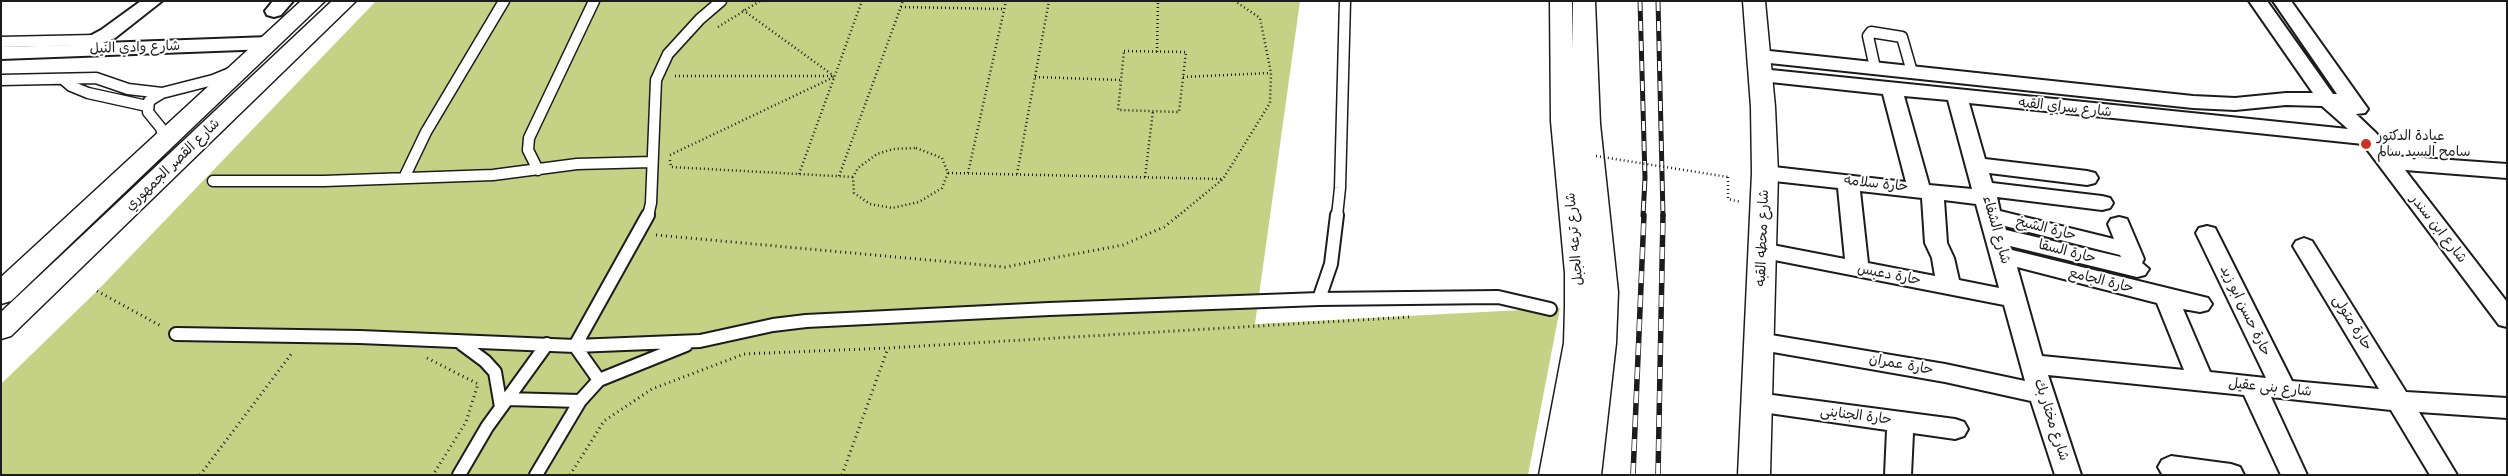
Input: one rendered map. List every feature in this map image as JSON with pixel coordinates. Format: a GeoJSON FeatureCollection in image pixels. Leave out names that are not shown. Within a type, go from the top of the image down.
{"type":"FeatureCollection","features":[{"type":"Feature","properties":{"kind":"main road","name":"شارع القصر الجمهوري"},"geometry":{"type":"LineString","coordinates":[[1,294],[314,1]]}},
{"type":"Feature","properties":{"kind":"main road","name":"شارع القصر الجمهوري"},"geometry":{"type":"LineString","coordinates":[[1,329],[345,1]]}},
{"type":"Feature","properties":{"kind":"main road","name":"شارع ترعه الجبل"},"geometry":{"type":"LineString","coordinates":[[1555,475],[1578,343],[1580,307],[1580,273],[1563,121],[1561,1]]}},
{"type":"Feature","properties":{"kind":"main road","name":"شارع ترعه الجبل"},"geometry":{"type":"LineString","coordinates":[[1584,1],[1587,124],[1604,292],[1601,342],[1585,475]]}},
{"type":"Feature","properties":{"kind":"main road","name":"شارع محطه القبه"},"geometry":{"type":"LineString","coordinates":[[1754,1],[1760,66],[1765,173],[1754,475]]}},
{"type":"Feature","properties":{"kind":"street"},"geometry":{"type":"LineString","coordinates":[[65,51],[108,34],[153,1]]}},
{"type":"Feature","properties":{"kind":"street","name":"شارع ابن سندر"},"geometry":{"type":"LineString","coordinates":[[2258,1],[2327,99],[2369,138],[2507,319]]}},
{"type":"Feature","properties":{"kind":"street","name":"شارع ابن سندر"},"geometry":{"type":"LineString","coordinates":[[2282,1],[2353,100],[2369,138]]}},
{"type":"Feature","properties":{"kind":"street","name":"شارع وادي النيل"},"geometry":{"type":"LineString","coordinates":[[1,53],[269,43]]}},
{"type":"Feature","properties":{"kind":"street","name":"شارع سراي القبه"},"geometry":{"type":"LineString","coordinates":[[1760,66],[1875,68],[2193,102],[2235,104],[2286,99],[2353,100]]}},
{"type":"Feature","properties":{"kind":"street","name":"شارع سراي القبه"},"geometry":{"type":"LineString","coordinates":[[1760,66],[1892,89],[2301,133],[2369,138]]}},
{"type":"Feature","properties":{"kind":"street"},"geometry":{"type":"LineString","coordinates":[[1892,89],[1926,190],[1936,243],[1943,258],[1949,287]]}},
{"type":"Feature","properties":{"kind":"street","name":"شارع الشفاء"},"geometry":{"type":"LineString","coordinates":[[1958,96],[2034,364]]}},
{"type":"Feature","properties":{"kind":"street"},"geometry":{"type":"LineString","coordinates":[[2286,99],[2310,117],[2314,125],[2311,129],[2301,133]]}},
{"type":"Feature","properties":{"kind":"street"},"geometry":{"type":"LineString","coordinates":[[2386,162],[2507,171]]}},
{"type":"Feature","properties":{"kind":"street"},"geometry":{"type":"LineString","coordinates":[[1977,166],[2087,178]]}},
{"type":"Feature","properties":{"kind":"street","name":"حارة سلامه"},"geometry":{"type":"LineString","coordinates":[[1765,173],[1926,190],[1992,219]]}},
{"type":"Feature","properties":{"kind":"street"},"geometry":{"type":"LineString","coordinates":[[1848,182],[1857,268]]}},
{"type":"Feature","properties":{"kind":"street"},"geometry":{"type":"LineString","coordinates":[[1992,219],[2102,204]]}},
{"type":"Feature","properties":{"kind":"street","name":"حارة السقا"},"geometry":{"type":"LineString","coordinates":[[1992,219],[2133,259]]}},
{"type":"Feature","properties":{"kind":"street","name":"حارة الجامع"},"geometry":{"type":"LineString","coordinates":[[1992,219],[2156,295],[2200,304]]}},
{"type":"Feature","properties":{"kind":"street"},"geometry":{"type":"LineString","coordinates":[[2119,224],[2133,259],[2156,295],[2202,381]]}},
{"type":"Feature","properties":{"kind":"street","name":"حارة حسن ابو زيد"},"geometry":{"type":"LineString","coordinates":[[2207,233],[2284,389]]}},
{"type":"Feature","properties":{"kind":"street","name":"حارة متولى"},"geometry":{"type":"LineString","coordinates":[[2304,246],[2444,475]]}},
{"type":"Feature","properties":{"kind":"street","name":"حارة دعبس"},"geometry":{"type":"LineString","coordinates":[[1762,251],[2015,299]]}},
{"type":"Feature","properties":{"kind":"street","name":"حارة عمران"},"geometry":{"type":"LineString","coordinates":[[1759,342],[1945,373],[2041,394]]}},
{"type":"Feature","properties":{"kind":"street","name":"شارع بنى عقيل"},"geometry":{"type":"LineString","coordinates":[[2034,364],[2399,401],[2507,408]]}},
{"type":"Feature","properties":{"kind":"street","name":"شارع مختار بك"},"geometry":{"type":"LineString","coordinates":[[2034,364],[2041,394],[2068,475]]}},
{"type":"Feature","properties":{"kind":"street"},"geometry":{"type":"LineString","coordinates":[[2253,386],[2294,475]]}},
{"type":"Feature","properties":{"kind":"street","name":"حارة الجناينى"},"geometry":{"type":"LineString","coordinates":[[1757,403],[1954,429]]}},
{"type":"Feature","properties":{"kind":"street"},"geometry":{"type":"LineString","coordinates":[[1898,475],[1900,422]]}},
{"type":"Feature","properties":{"kind":"street"},"geometry":{"type":"LineString","coordinates":[[2171,467],[2231,475]]}},
{"type":"Feature","properties":{"kind":"lane"},"geometry":{"type":"LineString","coordinates":[[404,178],[426,132],[504,2],[516,1]]}},
{"type":"Feature","properties":{"kind":"lane"},"geometry":{"type":"LineString","coordinates":[[538,170],[528,150],[529,138],[594,1]]}},
{"type":"Feature","properties":{"kind":"lane"},"geometry":{"type":"LineString","coordinates":[[575,346],[638,233],[651,203],[656,80],[668,54],[700,19],[721,1]]}},
{"type":"Feature","properties":{"kind":"lane"},"geometry":{"type":"LineString","coordinates":[[1319,298],[1331,264],[1340,188],[1345,1]]}},
{"type":"Feature","properties":{"kind":"lane"},"geometry":{"type":"LineString","coordinates":[[1875,68],[1868,36],[1872,32],[1902,37],[1912,72]]}},
{"type":"Feature","properties":{"kind":"lane"},"geometry":{"type":"LineString","coordinates":[[1,42],[95,40]]}},
{"type":"Feature","properties":{"kind":"lane"},"geometry":{"type":"LineString","coordinates":[[147,106],[155,96],[162,93],[213,80],[243,67]]}},
{"type":"Feature","properties":{"kind":"lane"},"geometry":{"type":"LineString","coordinates":[[1,80],[96,78],[113,84],[162,93]]}},
{"type":"Feature","properties":{"kind":"lane"},"geometry":{"type":"LineString","coordinates":[[64,79],[79,90],[101,97],[147,106]]}},
{"type":"Feature","properties":{"kind":"lane"},"geometry":{"type":"LineString","coordinates":[[101,97],[113,84]]}},
{"type":"Feature","properties":{"kind":"lane"},"geometry":{"type":"LineString","coordinates":[[147,106],[150,117],[161,128],[165,141]]}},
{"type":"Feature","properties":{"kind":"lane"},"geometry":{"type":"LineString","coordinates":[[213,181],[404,178],[493,174],[576,164],[652,162]]}},
{"type":"Feature","properties":{"kind":"lane"},"geometry":{"type":"LineString","coordinates":[[536,475],[580,401],[599,380],[654,356],[700,341],[773,325],[806,321],[1319,298],[1498,297],[1550,309]]}},
{"type":"Feature","properties":{"kind":"lane"},"geometry":{"type":"LineString","coordinates":[[176,334],[575,346],[700,341]]}},
{"type":"Feature","properties":{"kind":"lane"},"geometry":{"type":"LineString","coordinates":[[458,341],[485,361],[495,372],[503,403]]}},
{"type":"Feature","properties":{"kind":"lane"},"geometry":{"type":"LineString","coordinates":[[460,475],[503,403],[547,344]]}},
{"type":"Feature","properties":{"kind":"lane"},"geometry":{"type":"LineString","coordinates":[[575,346],[599,380]]}},
{"type":"Feature","properties":{"kind":"lane"},"geometry":{"type":"LineString","coordinates":[[503,403],[580,401]]}},
{"type":"Feature","properties":{"kind":"path"},"geometry":{"type":"LineString","coordinates":[[715,29],[760,1]]}},
{"type":"Feature","properties":{"kind":"path"},"geometry":{"type":"LineString","coordinates":[[799,174],[862,1]]}},
{"type":"Feature","properties":{"kind":"path"},"geometry":{"type":"LineString","coordinates":[[839,176],[903,1]]}},
{"type":"Feature","properties":{"kind":"path"},"geometry":{"type":"LineString","coordinates":[[968,172],[1006,1]]}},
{"type":"Feature","properties":{"kind":"path"},"geometry":{"type":"LineString","coordinates":[[1017,174],[1049,1]]}},
{"type":"Feature","properties":{"kind":"path"},"geometry":{"type":"LineString","coordinates":[[1157,52],[1158,1]]}},
{"type":"Feature","properties":{"kind":"path"},"geometry":{"type":"LineString","coordinates":[[638,233],[1005,267],[1122,245],[1164,227],[1223,179],[1270,103],[1271,73],[1260,18],[1235,1]]}},
{"type":"Feature","properties":{"kind":"path"},"geometry":{"type":"LineString","coordinates":[[900,7],[1004,9]]}},
{"type":"Feature","properties":{"kind":"path"},"geometry":{"type":"LineString","coordinates":[[743,10],[835,76]]}},
{"type":"Feature","properties":{"kind":"path"},"geometry":{"type":"LineString","coordinates":[[1124,51],[1186,52],[1183,77],[1179,112],[1118,110],[1124,51]]}},
{"type":"Feature","properties":{"kind":"path"},"geometry":{"type":"LineString","coordinates":[[671,83],[673,76],[679,68]]}},
{"type":"Feature","properties":{"kind":"path"},"geometry":{"type":"LineString","coordinates":[[1183,77],[1271,73]]}},
{"type":"Feature","properties":{"kind":"path"},"geometry":{"type":"LineString","coordinates":[[673,76],[835,76]]}},
{"type":"Feature","properties":{"kind":"path"},"geometry":{"type":"LineString","coordinates":[[670,155],[835,76]]}},
{"type":"Feature","properties":{"kind":"path"},"geometry":{"type":"LineString","coordinates":[[1035,77],[1121,80]]}},
{"type":"Feature","properties":{"kind":"path"},"geometry":{"type":"LineString","coordinates":[[1145,177],[1153,111]]}},
{"type":"Feature","properties":{"kind":"path"},"geometry":{"type":"LineString","coordinates":[[667,148],[671,167],[853,177]]}},
{"type":"Feature","properties":{"kind":"path"},"geometry":{"type":"LineString","coordinates":[[916,148],[942,158],[948,173],[942,188],[919,202],[892,208],[870,204],[854,192],[853,177],[858,168],[877,154],[893,150],[916,148]]}},
{"type":"Feature","properties":{"kind":"path"},"geometry":{"type":"LineString","coordinates":[[1596,156],[1728,177],[1728,200]]}},
{"type":"Feature","properties":{"kind":"path"},"geometry":{"type":"LineString","coordinates":[[948,173],[1223,179]]}},
{"type":"Feature","properties":{"kind":"path"},"geometry":{"type":"LineString","coordinates":[[570,475],[604,420],[652,389],[744,354],[888,348],[1412,317]]}},
{"type":"Feature","properties":{"kind":"path"},"geometry":{"type":"LineString","coordinates":[[842,475],[888,348]]}},
{"type":"Feature","properties":{"kind":"path"},"geometry":{"type":"LineString","coordinates":[[200,475],[294,350]]}},
{"type":"Feature","properties":{"kind":"path"},"geometry":{"type":"LineString","coordinates":[[426,357],[478,384],[466,422],[433,475]]}},
{"type":"Feature","properties":{"kind":"green space"},"geometry":{"type":"Polygon","coordinates":[[[376,1],[1300,1],[1255,324],[1560,308],[1528,475],[1,475],[1,384],[97,291],[376,1]]]}},
{"type":"Feature","properties":{"kind":"railway"},"geometry":{"type":"LineString","coordinates":[[1640,1],[1645,178],[1643,216]]}},
{"type":"Feature","properties":{"kind":"railway"},"geometry":{"type":"LineString","coordinates":[[1658,1],[1663,216]]}},
{"type":"Feature","properties":{"kind":"railway"},"geometry":{"type":"LineString","coordinates":[[1633,475],[1644,215]]}},
{"type":"Feature","properties":{"kind":"railway"},"geometry":{"type":"LineString","coordinates":[[1658,475],[1663,216]]}},
{"type":"Feature","properties":{"kind":"place","name":"عيادة الدكتور سامح السيد سالم"},"geometry":{"type":"Point","coordinates":[2366,144]}}]}
